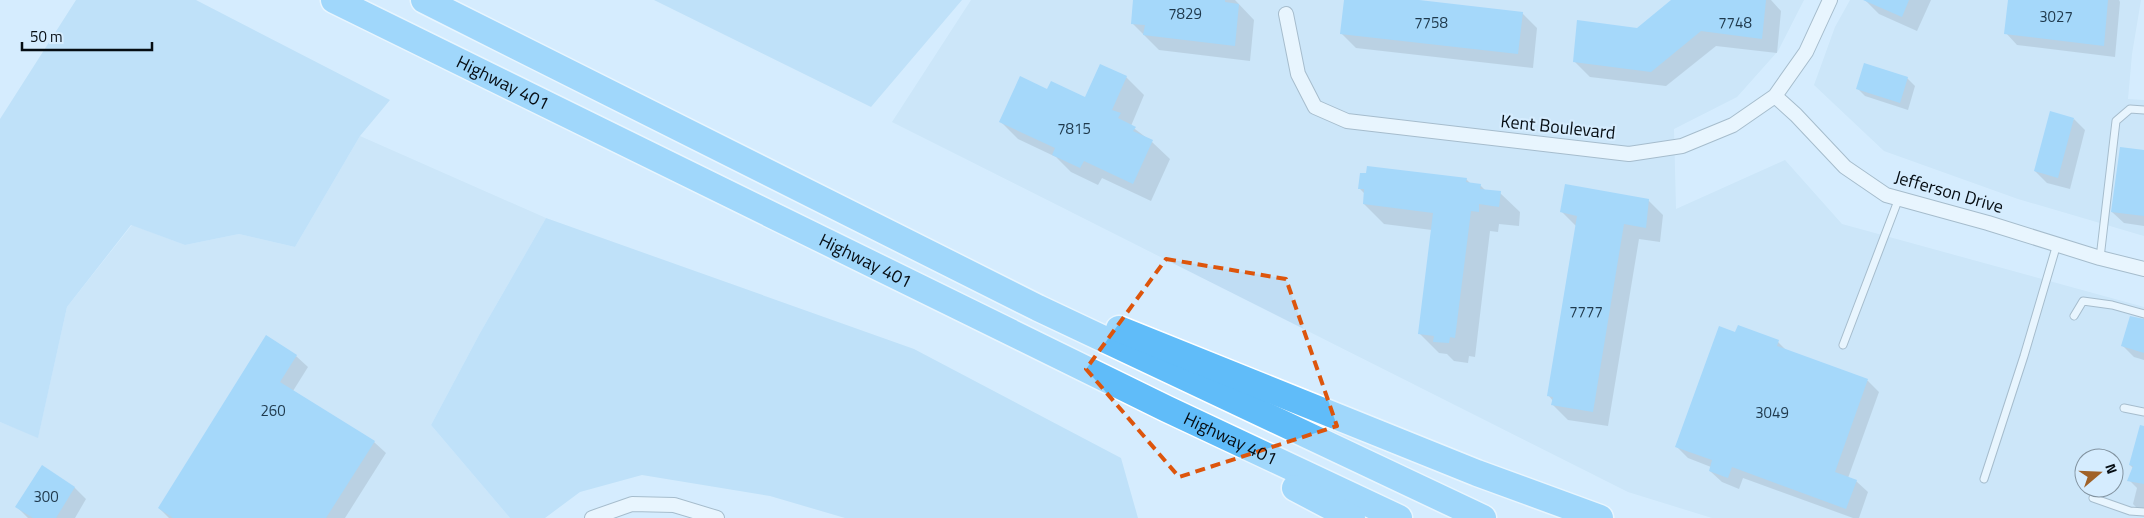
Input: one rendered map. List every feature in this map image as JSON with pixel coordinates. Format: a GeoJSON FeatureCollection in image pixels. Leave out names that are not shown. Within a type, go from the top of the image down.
{"type":"FeatureCollection","features":[{"type":"Feature","properties":{"kind":"highway","name":"Highway 401"},"geometry":{"type":"LineString","coordinates":[[334,0],[1167,409],[1399,518]]}},
{"type":"Feature","properties":{"kind":"highway","name":"Highway 401"},"geometry":{"type":"LineString","coordinates":[[424,0],[1038,308],[1483,518]]}},
{"type":"Feature","properties":{"kind":"highway"},"geometry":{"type":"LineString","coordinates":[[1038,308],[1106,324],[1477,473],[1600,518]]}},
{"type":"Feature","properties":{"kind":"highway"},"geometry":{"type":"LineString","coordinates":[[1167,409],[1198,436],[1352,518]]}},
{"type":"Feature","properties":{"kind":"street","name":"Kent Boulevard"},"geometry":{"type":"LineString","coordinates":[[1286,14],[1298,74],[1315,107],[1347,121],[1629,154],[1682,146],[1733,125],[1775,96],[1806,52],[1830,0]]}},
{"type":"Feature","properties":{"kind":"street","name":"Jefferson Drive"},"geometry":{"type":"LineString","coordinates":[[1775,96],[1796,115],[1845,167],[1886,195],[2100,258],[2144,269]]}},
{"type":"Feature","properties":{"kind":"street"},"geometry":{"type":"LineString","coordinates":[[592,518],[632,504],[674,506],[717,518]]}},
{"type":"Feature","properties":{"kind":"lane"},"geometry":{"type":"LineString","coordinates":[[2100,258],[2116,121],[2130,109],[2144,110]]}},
{"type":"Feature","properties":{"kind":"lane"},"geometry":{"type":"LineString","coordinates":[[1843,345],[1899,198]]}},
{"type":"Feature","properties":{"kind":"lane"},"geometry":{"type":"LineString","coordinates":[[1984,480],[2024,356],[2057,244]]}},
{"type":"Feature","properties":{"kind":"lane"},"geometry":{"type":"LineString","coordinates":[[2074,316],[2083,301],[2112,305],[2144,314]]}},
{"type":"Feature","properties":{"kind":"lane"},"geometry":{"type":"LineString","coordinates":[[2124,408],[2144,412]]}},
{"type":"Feature","properties":{"kind":"lane"},"geometry":{"type":"LineString","coordinates":[[2093,498],[2130,511],[2144,512]]}},
{"type":"Feature","properties":{"kind":"highlighted area"},"geometry":{"type":"Polygon","coordinates":[[[1166,259],[1286,279],[1337,426],[1179,477],[1086,369],[1166,259]]]}},
{"type":"Feature","properties":{"kind":"shaded area"},"geometry":{"type":"Polygon","coordinates":[[[76,0],[196,0],[390,100],[360,136],[295,247],[239,234],[185,245],[131,225],[67,307],[38,438],[0,422],[0,119],[76,0]]]}},
{"type":"Feature","properties":{"kind":"shaded area"},"geometry":{"type":"Polygon","coordinates":[[[654,0],[962,0],[871,107],[654,0]]]}},
{"type":"Feature","properties":{"kind":"shaded area"},"geometry":{"type":"Polygon","coordinates":[[[971,0],[1804,0],[1778,51],[1737,97],[1674,129],[1676,209],[1785,160],[1842,224],[2144,307],[2144,518],[1712,518],[1628,492],[892,122],[971,0]]]}},
{"type":"Feature","properties":{"kind":"shaded area"},"geometry":{"type":"Polygon","coordinates":[[[1850,0],[2141,0],[2132,54],[2128,99],[2144,100],[2144,236],[2018,199],[1884,151],[1814,85],[1835,27],[1850,0]]]}},
{"type":"Feature","properties":{"kind":"shaded area"},"geometry":{"type":"Polygon","coordinates":[[[360,136],[546,218],[480,333],[431,425],[510,518],[0,518],[0,422],[38,437],[67,307],[132,225],[185,245],[239,234],[295,247],[360,136]]]}},
{"type":"Feature","properties":{"kind":"shaded area"},"geometry":{"type":"Polygon","coordinates":[[[546,218],[914,349],[1121,458],[1138,518],[845,518],[770,496],[642,475],[580,492],[545,518],[510,518],[431,425],[480,333],[546,218]]]}},
{"type":"Feature","properties":{"kind":"building"},"geometry":{"type":"Polygon","coordinates":[[[1133,0],[1225,0],[1225,2],[1239,4],[1235,46],[1143,35],[1145,25],[1131,24],[1133,0]]]}},
{"type":"Feature","properties":{"kind":"building"},"geometry":{"type":"Polygon","coordinates":[[[1344,0],[1419,0],[1523,12],[1518,54],[1340,34],[1344,0]]]}},
{"type":"Feature","properties":{"kind":"building"},"geometry":{"type":"Polygon","coordinates":[[[1671,0],[1766,0],[1762,39],[1701,31],[1651,72],[1573,62],[1577,20],[1637,28],[1671,0]]]}},
{"type":"Feature","properties":{"kind":"building"},"geometry":{"type":"Polygon","coordinates":[[[1863,0],[1909,0],[1902,17],[1863,0]]]}},
{"type":"Feature","properties":{"kind":"building"},"geometry":{"type":"Polygon","coordinates":[[[2008,0],[2108,0],[2104,46],[2004,34],[2008,0]]]}},
{"type":"Feature","properties":{"kind":"building"},"geometry":{"type":"Polygon","coordinates":[[[1864,63],[1908,77],[1900,103],[1856,89],[1864,63]]]}},
{"type":"Feature","properties":{"kind":"building"},"geometry":{"type":"Polygon","coordinates":[[[1100,64],[1127,76],[1112,110],[1121,113],[1118,118],[1136,127],[1133,131],[1153,140],[1133,184],[1084,161],[1080,168],[1052,155],[1055,148],[999,122],[1020,76],[1047,89],[1051,81],[1085,97],[1100,64]]]}},
{"type":"Feature","properties":{"kind":"building"},"geometry":{"type":"Polygon","coordinates":[[[2050,111],[2074,118],[2058,178],[2034,171],[2050,111]]]}},
{"type":"Feature","properties":{"kind":"building"},"geometry":{"type":"Polygon","coordinates":[[[2120,147],[2144,150],[2144,216],[2111,212],[2120,147]]]}},
{"type":"Feature","properties":{"kind":"building"},"geometry":{"type":"Polygon","coordinates":[[[1367,166],[1467,178],[1466,182],[1481,184],[1480,189],[1501,191],[1499,207],[1479,204],[1479,212],[1471,211],[1455,338],[1450,337],[1449,343],[1433,342],[1434,336],[1418,334],[1433,213],[1363,204],[1364,189],[1358,189],[1360,173],[1366,173],[1367,166]]]}},
{"type":"Feature","properties":{"kind":"building"},"geometry":{"type":"Polygon","coordinates":[[[1565,184],[1649,199],[1646,228],[1624,224],[1593,412],[1551,405],[1553,397],[1547,396],[1577,216],[1560,212],[1565,184]]]}},
{"type":"Feature","properties":{"kind":"building"},"geometry":{"type":"Polygon","coordinates":[[[2130,316],[2144,319],[2144,353],[2121,346],[2130,316]]]}},
{"type":"Feature","properties":{"kind":"building"},"geometry":{"type":"Polygon","coordinates":[[[1738,325],[1779,340],[1777,346],[1868,379],[1835,472],[1857,480],[1846,509],[1732,467],[1728,478],[1709,471],[1712,460],[1675,447],[1719,326],[1735,332],[1738,325]]]}},
{"type":"Feature","properties":{"kind":"building"},"geometry":{"type":"Polygon","coordinates":[[[266,335],[297,355],[280,382],[375,441],[326,518],[173,518],[158,508],[266,335]]]}},
{"type":"Feature","properties":{"kind":"building"},"geometry":{"type":"Polygon","coordinates":[[[2140,425],[2144,426],[2144,484],[2127,481],[2133,466],[2129,465],[2140,425]]]}},
{"type":"Feature","properties":{"kind":"building"},"geometry":{"type":"Polygon","coordinates":[[[42,465],[75,487],[56,518],[33,518],[15,507],[42,465]]]}}]}
